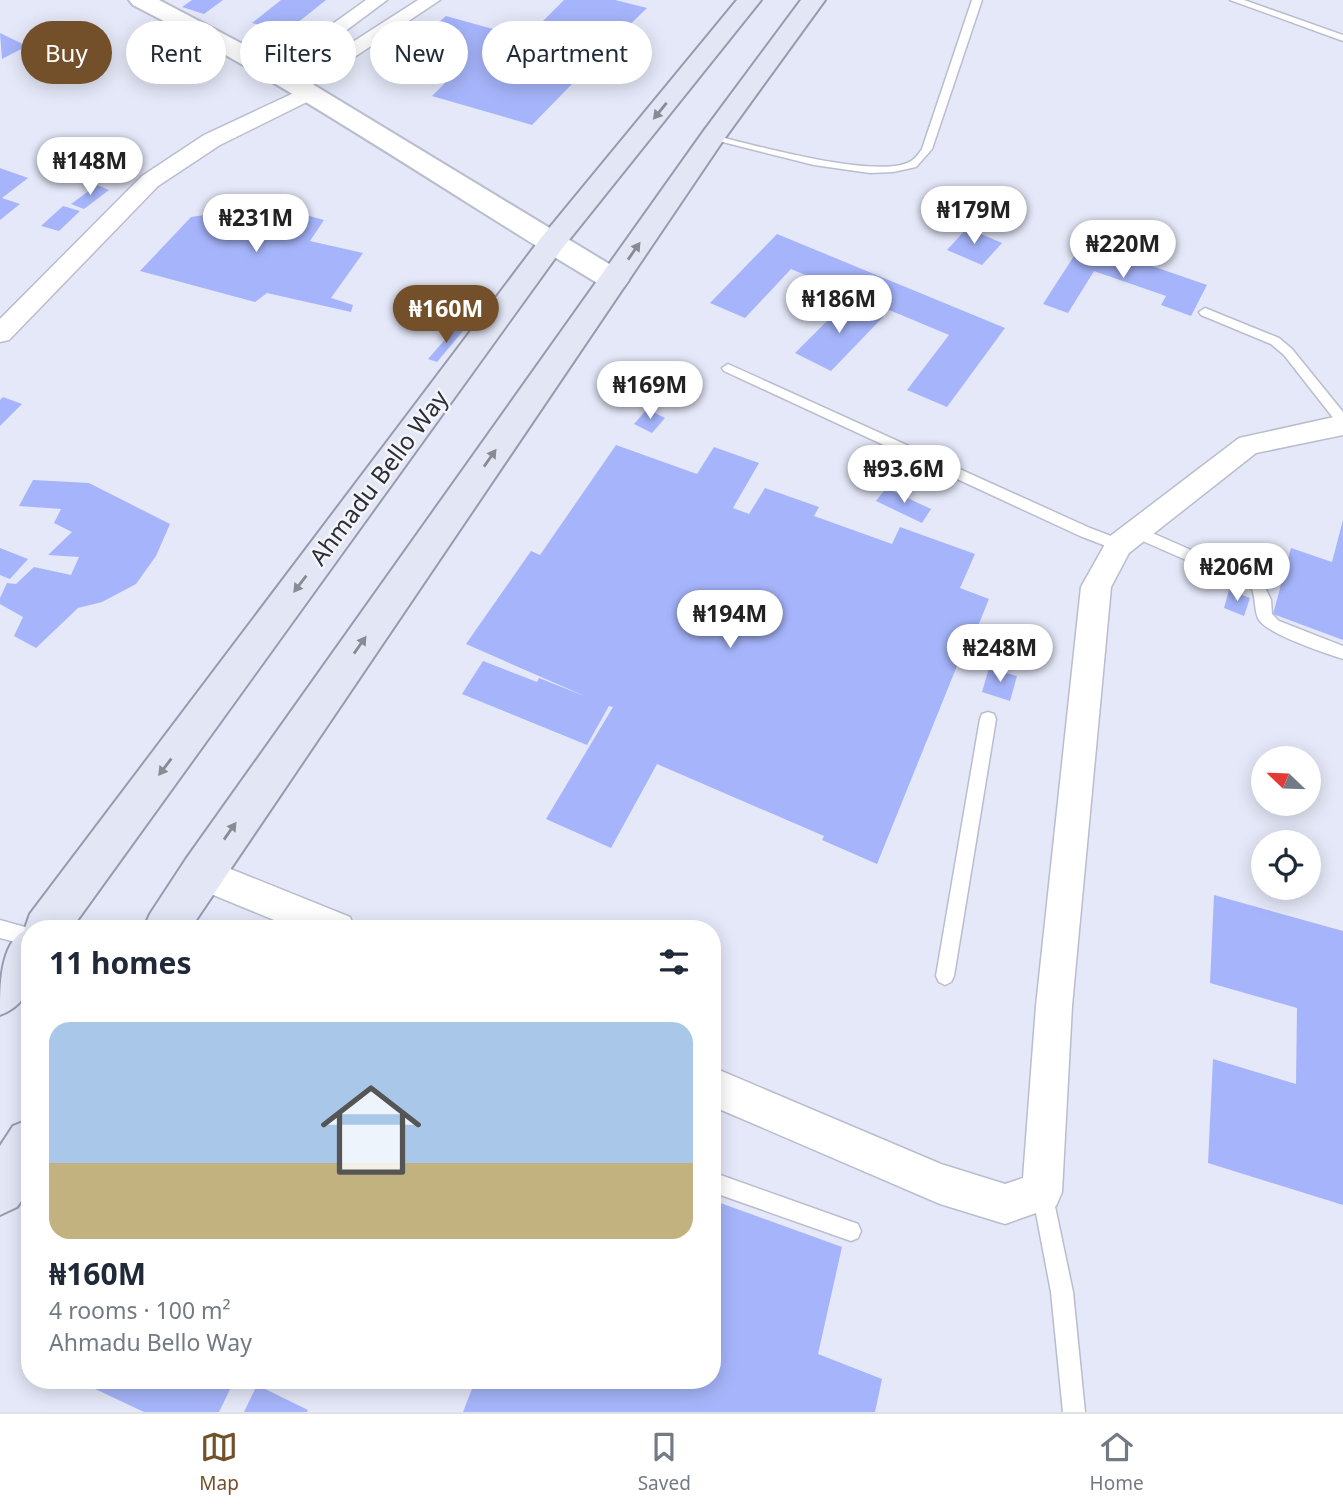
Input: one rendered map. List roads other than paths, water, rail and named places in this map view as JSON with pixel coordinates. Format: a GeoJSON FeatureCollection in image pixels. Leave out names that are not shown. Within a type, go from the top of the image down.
{"type":"FeatureCollection","features":[{"type":"Feature","properties":{"kind":"main road","name":"Ahmadu Bello Way"},"geometry":{"type":"LineString","coordinates":[[52,920],[551,244],[749,0]]}},
{"type":"Feature","properties":{"kind":"main road"},"geometry":{"type":"LineString","coordinates":[[171,920],[712,138],[813,0]]}},
{"type":"Feature","properties":{"kind":"main road"},"geometry":{"type":"LineString","coordinates":[[0,993],[21,963]]}},
{"type":"Feature","properties":{"kind":"main road"},"geometry":{"type":"LineString","coordinates":[[0,1190],[21,1157]]}},
{"type":"Feature","properties":{"kind":"street"},"geometry":{"type":"LineString","coordinates":[[356,22],[378,0]]}},
{"type":"Feature","properties":{"kind":"street"},"geometry":{"type":"LineString","coordinates":[[356,46],[431,0]]}},
{"type":"Feature","properties":{"kind":"street"},"geometry":{"type":"LineString","coordinates":[[153,2],[240,51]]}},
{"type":"Feature","properties":{"kind":"street"},"geometry":{"type":"LineString","coordinates":[[0,334],[150,181],[295,84]]}},
{"type":"Feature","properties":{"kind":"street"},"geometry":{"type":"LineString","coordinates":[[298,84],[551,244],[614,280]]}},
{"type":"Feature","properties":{"kind":"street"},"geometry":{"type":"LineString","coordinates":[[721,1090],[940,1184],[1005,1204],[1042,1192],[1054,1006],[1096,587],[1127,538],[1248,445],[1343,423]]}},
{"type":"Feature","properties":{"kind":"street"},"geometry":{"type":"LineString","coordinates":[[201,873],[315,920]]}},
{"type":"Feature","properties":{"kind":"lane"},"geometry":{"type":"LineString","coordinates":[[712,138],[858,168],[885,169],[914,164],[927,149],[977,0]]}},
{"type":"Feature","properties":{"kind":"lane"},"geometry":{"type":"LineString","coordinates":[[1235,0],[1343,38]]}},
{"type":"Feature","properties":{"kind":"lane"},"geometry":{"type":"LineString","coordinates":[[1205,312],[1275,341],[1288,352],[1343,423]]}},
{"type":"Feature","properties":{"kind":"lane"},"geometry":{"type":"LineString","coordinates":[[728,368],[1072,526],[1127,538],[1257,585],[1264,600],[1265,617],[1274,625],[1343,653]]}},
{"type":"Feature","properties":{"kind":"lane"},"geometry":{"type":"LineString","coordinates":[[945,976],[988,719]]}},
{"type":"Feature","properties":{"kind":"lane"},"geometry":{"type":"LineString","coordinates":[[0,929],[21,935]]}},
{"type":"Feature","properties":{"kind":"lane"},"geometry":{"type":"LineString","coordinates":[[721,1185],[851,1231]]}},
{"type":"Feature","properties":{"kind":"lane"},"geometry":{"type":"LineString","coordinates":[[1042,1192],[1062,1292],[1074,1412]]}}]}
